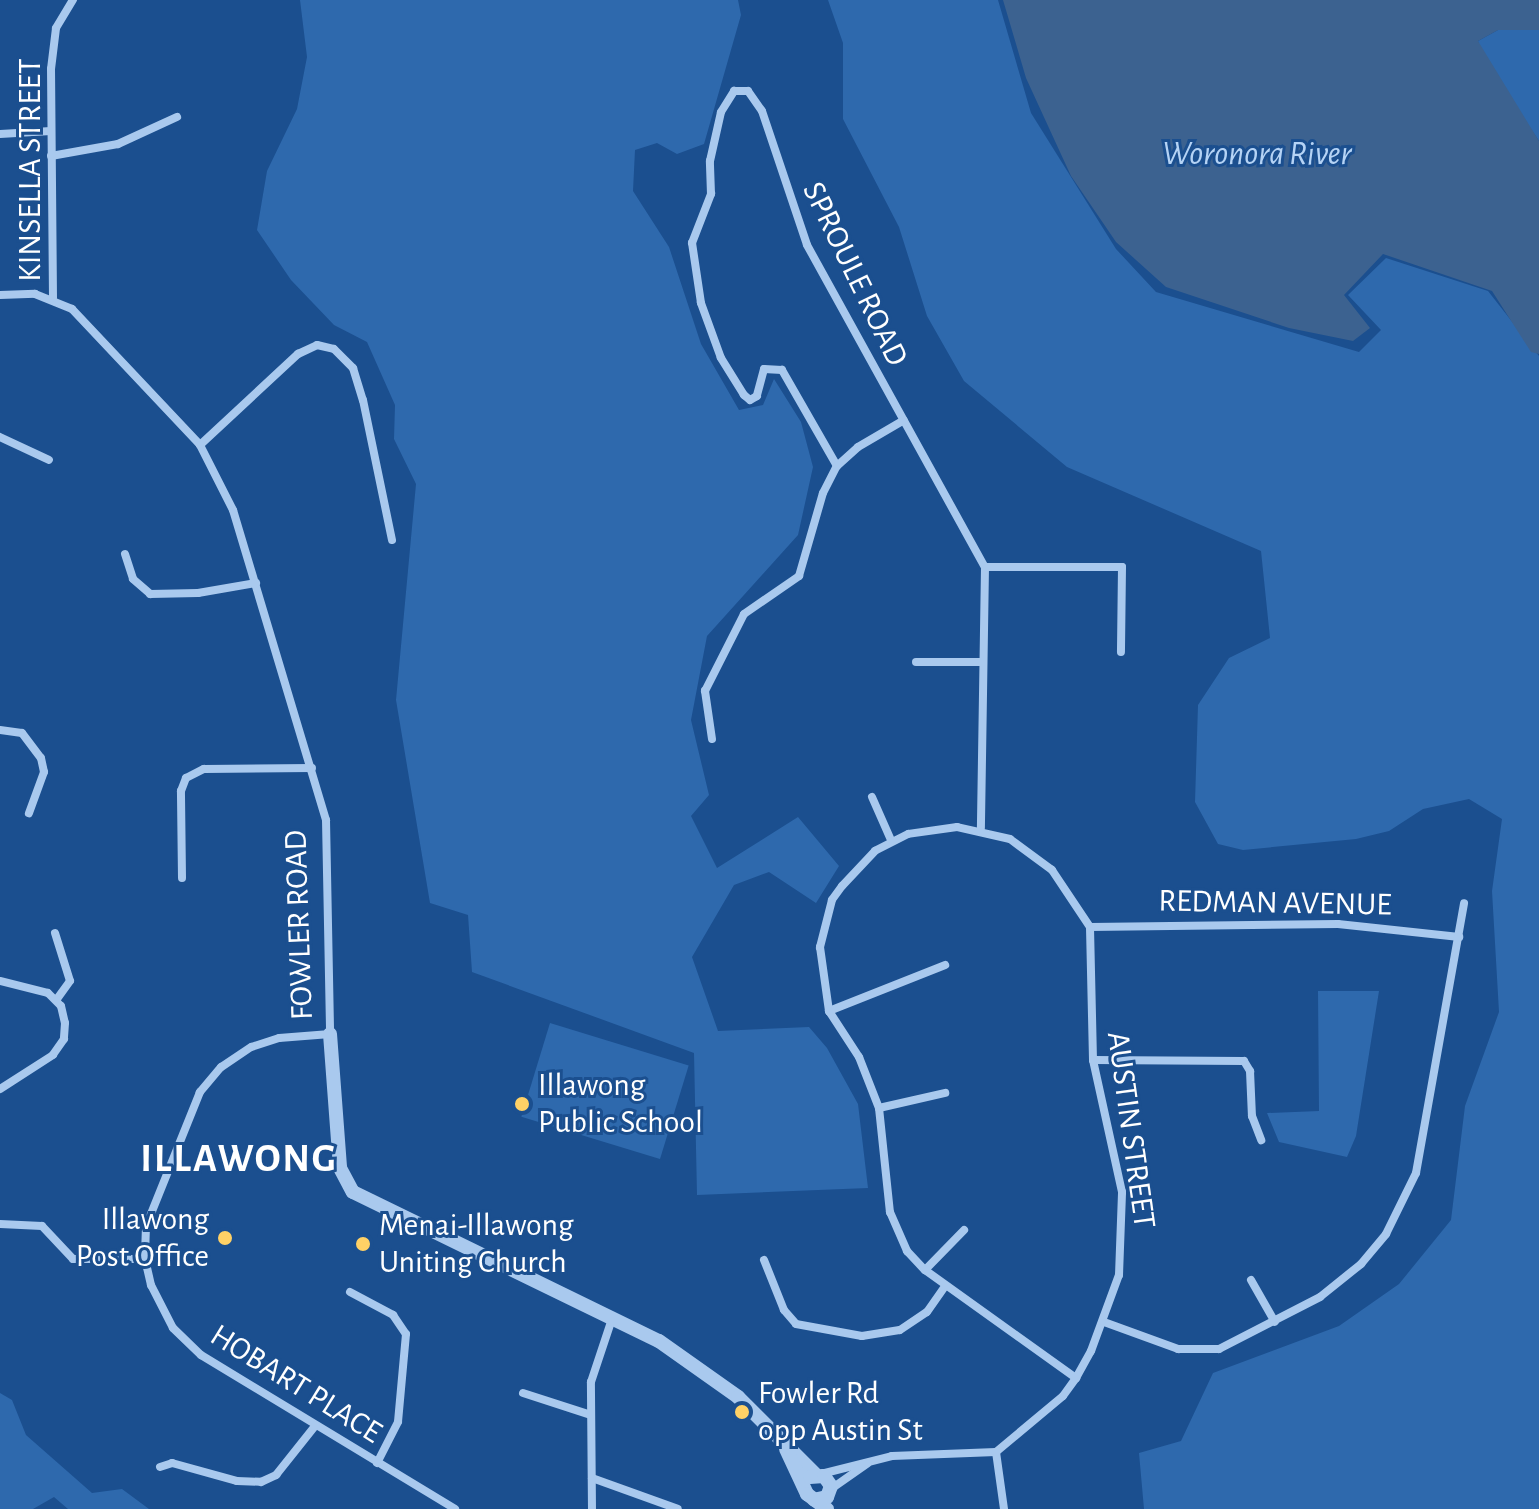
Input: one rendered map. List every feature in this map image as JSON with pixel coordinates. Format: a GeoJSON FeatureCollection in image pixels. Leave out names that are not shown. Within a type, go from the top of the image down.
{"type":"FeatureCollection","features":[{"type":"Feature","properties":{"kind":"street","name":"KINSELLA STREET"},"geometry":{"type":"LineString","coordinates":[[53,298],[51,131],[56,28],[71,0]]}},
{"type":"Feature","properties":{"kind":"street","name":"SPROULE ROAD"},"geometry":{"type":"LineString","coordinates":[[837,466],[782,370],[764,369],[757,396],[750,400],[744,395],[710,332],[694,274],[692,243],[711,194],[710,161],[721,112],[734,91],[748,91],[762,111],[779,173],[807,245],[985,567]]}},
{"type":"Feature","properties":{"kind":"street"},"geometry":{"type":"LineString","coordinates":[[51,156],[118,144],[177,117]]}},
{"type":"Feature","properties":{"kind":"street"},"geometry":{"type":"LineString","coordinates":[[0,134],[51,131]]}},
{"type":"Feature","properties":{"kind":"street"},"geometry":{"type":"LineString","coordinates":[[0,295],[53,298]]}},
{"type":"Feature","properties":{"kind":"street","name":"FOWLER ROAD"},"geometry":{"type":"LineString","coordinates":[[53,298],[84,319],[200,445],[223,484],[256,583],[312,768],[328,838],[330,1034],[340,1163],[349,1188],[612,1319],[696,1365],[778,1435],[831,1490]]}},
{"type":"Feature","properties":{"kind":"street"},"geometry":{"type":"LineString","coordinates":[[200,445],[298,354],[317,345],[334,349],[353,368],[363,400],[392,540]]}},
{"type":"Feature","properties":{"kind":"street"},"geometry":{"type":"LineString","coordinates":[[712,739],[705,691],[721,652],[744,614],[799,576],[823,493],[837,466],[858,447],[904,420]]}},
{"type":"Feature","properties":{"kind":"street"},"geometry":{"type":"LineString","coordinates":[[0,437],[49,460]]}},
{"type":"Feature","properties":{"kind":"street"},"geometry":{"type":"LineString","coordinates":[[125,554],[133,579],[150,594],[198,593],[256,583]]}},
{"type":"Feature","properties":{"kind":"street"},"geometry":{"type":"LineString","coordinates":[[981,828],[985,567],[1122,567],[1121,652]]}},
{"type":"Feature","properties":{"kind":"street"},"geometry":{"type":"LineString","coordinates":[[916,662],[982,662]]}},
{"type":"Feature","properties":{"kind":"street"},"geometry":{"type":"LineString","coordinates":[[0,730],[22,733],[41,758],[44,772],[29,813]]}},
{"type":"Feature","properties":{"kind":"street"},"geometry":{"type":"LineString","coordinates":[[182,878],[181,791],[186,778],[204,769],[312,768]]}},
{"type":"Feature","properties":{"kind":"street"},"geometry":{"type":"LineString","coordinates":[[872,797],[891,840]]}},
{"type":"Feature","properties":{"kind":"street","name":"AUSTIN STREET"},"geometry":{"type":"LineString","coordinates":[[996,1452],[1040,1420],[1076,1378],[1104,1322],[1119,1275],[1122,1192],[1093,1060],[1090,927],[1065,885],[1034,853],[981,828],[932,828],[891,840],[859,866],[832,900],[820,947],[829,1011],[859,1057],[879,1108],[890,1212],[907,1251],[944,1288],[1076,1378]]}},
{"type":"Feature","properties":{"kind":"street"},"geometry":{"type":"LineString","coordinates":[[1104,1322],[1178,1349],[1202,1351],[1236,1343],[1275,1322],[1320,1297],[1361,1264],[1403,1205],[1425,1136],[1464,903]]}},
{"type":"Feature","properties":{"kind":"street","name":"REDMAN AVENUE"},"geometry":{"type":"LineString","coordinates":[[1090,927],[1338,924],[1459,937]]}},
{"type":"Feature","properties":{"kind":"street"},"geometry":{"type":"LineString","coordinates":[[55,933],[70,981],[57,999]]}},
{"type":"Feature","properties":{"kind":"street"},"geometry":{"type":"LineString","coordinates":[[829,1011],[945,965]]}},
{"type":"Feature","properties":{"kind":"street"},"geometry":{"type":"LineString","coordinates":[[0,981],[31,986],[57,999],[65,1023],[58,1048],[0,1089]]}},
{"type":"Feature","properties":{"kind":"street","name":"HOBART PLACE"},"geometry":{"type":"LineString","coordinates":[[330,1034],[261,1043],[213,1076],[198,1097],[150,1213],[145,1259],[156,1297],[181,1338],[211,1362],[455,1509]]}},
{"type":"Feature","properties":{"kind":"street"},"geometry":{"type":"LineString","coordinates":[[1093,1060],[1244,1061],[1250,1071],[1252,1116],[1261,1140]]}},
{"type":"Feature","properties":{"kind":"street"},"geometry":{"type":"LineString","coordinates":[[879,1108],[945,1093]]}},
{"type":"Feature","properties":{"kind":"street"},"geometry":{"type":"LineString","coordinates":[[0,1224],[42,1226],[73,1259],[145,1259]]}},
{"type":"Feature","properties":{"kind":"street"},"geometry":{"type":"LineString","coordinates":[[925,1270],[964,1230]]}},
{"type":"Feature","properties":{"kind":"street"},"geometry":{"type":"LineString","coordinates":[[764,1260],[784,1310],[796,1324],[862,1336],[900,1330],[927,1312],[944,1288]]}},
{"type":"Feature","properties":{"kind":"street"},"geometry":{"type":"LineString","coordinates":[[1251,1280],[1275,1322]]}},
{"type":"Feature","properties":{"kind":"street"},"geometry":{"type":"LineString","coordinates":[[350,1292],[393,1315],[406,1334],[398,1422],[377,1463]]}},
{"type":"Feature","properties":{"kind":"street"},"geometry":{"type":"LineString","coordinates":[[592,1509],[594,1364],[612,1319]]}},
{"type":"Feature","properties":{"kind":"street"},"geometry":{"type":"LineString","coordinates":[[523,1393],[591,1415]]}},
{"type":"Feature","properties":{"kind":"street"},"geometry":{"type":"LineString","coordinates":[[160,1467],[172,1463],[237,1481],[261,1482],[276,1475],[315,1426]]}},
{"type":"Feature","properties":{"kind":"street","name":"FOWLER ROAD"},"geometry":{"type":"LineString","coordinates":[[778,1435],[810,1494],[827,1509]]}},
{"type":"Feature","properties":{"kind":"street"},"geometry":{"type":"LineString","coordinates":[[810,1494],[818,1474],[872,1460],[996,1452],[1004,1509]]}},
{"type":"Feature","properties":{"kind":"street"},"geometry":{"type":"LineString","coordinates":[[810,1494],[831,1490],[872,1460]]}},
{"type":"Feature","properties":{"kind":"street"},"geometry":{"type":"LineString","coordinates":[[592,1478],[678,1509]]}},
{"type":"Feature","properties":{"kind":"street"},"geometry":{"type":"LineString","coordinates":[[831,1490],[836,1509]]}},
{"type":"Feature","properties":{"kind":"shaded area"},"geometry":{"type":"Polygon","coordinates":[[[300,0],[738,0],[741,15],[704,144],[677,154],[657,143],[635,150],[633,191],[669,247],[701,344],[739,410],[763,405],[774,379],[801,422],[813,467],[798,535],[707,636],[691,720],[709,795],[691,816],[717,868],[798,817],[839,866],[816,903],[769,872],[734,885],[692,957],[718,1031],[809,1027],[827,1048],[858,1104],[868,1188],[697,1195],[694,1053],[472,972],[468,915],[430,903],[396,700],[416,484],[394,439],[395,405],[367,342],[334,325],[291,280],[257,230],[267,171],[297,109],[307,57],[300,0]]]}},
{"type":"Feature","properties":{"kind":"shaded area"},"geometry":{"type":"Polygon","coordinates":[[[828,0],[998,0],[1031,113],[1116,249],[1156,292],[1359,352],[1381,330],[1348,295],[1386,258],[1488,291],[1539,356],[1539,1509],[1144,1509],[1139,1453],[1181,1441],[1213,1373],[1339,1326],[1399,1284],[1451,1220],[1465,1106],[1499,1012],[1492,891],[1502,819],[1469,799],[1423,809],[1389,831],[1356,839],[1243,850],[1218,844],[1195,802],[1198,705],[1229,658],[1270,638],[1261,551],[1067,467],[964,381],[927,316],[899,227],[843,119],[843,43],[828,0]]]}},
{"type":"Feature","properties":{"kind":"shaded area"},"geometry":{"type":"Polygon","coordinates":[[[1498,30],[1539,30],[1539,141],[1484,59],[1478,41],[1498,30]]]}},
{"type":"Feature","properties":{"kind":"shaded area"},"geometry":{"type":"Polygon","coordinates":[[[1318,991],[1379,991],[1356,1136],[1347,1157],[1279,1142],[1267,1113],[1319,1111],[1318,991]]]}},
{"type":"Feature","properties":{"kind":"shaded area"},"geometry":{"type":"Polygon","coordinates":[[[550,1023],[689,1065],[660,1159],[521,1117],[550,1023]]]}},
{"type":"Feature","properties":{"kind":"shaded area"},"geometry":{"type":"Polygon","coordinates":[[[0,1393],[12,1400],[26,1435],[92,1493],[122,1489],[149,1509],[68,1509],[54,1497],[33,1509],[0,1509],[0,1393]]]}},
{"type":"Feature","properties":{"kind":"water","name":"Woronora River"},"geometry":{"type":"Polygon","coordinates":[[[1003,0],[1539,0],[1539,30],[1498,30],[1478,41],[1539,141],[1539,354],[1531,352],[1492,291],[1383,254],[1344,295],[1370,328],[1353,341],[1289,328],[1166,287],[1116,242],[1071,176],[1026,78],[1003,0]]]}},
{"type":"Feature","properties":{"kind":"place","name":"Illawong Public School"},"geometry":{"type":"Point","coordinates":[522,1104]}},
{"type":"Feature","properties":{"kind":"place","name":"Illawong Post Office"},"geometry":{"type":"Point","coordinates":[225,1238]}},
{"type":"Feature","properties":{"kind":"place","name":"Menai-Illawong Uniting Church"},"geometry":{"type":"Point","coordinates":[363,1244]}},
{"type":"Feature","properties":{"kind":"place","name":"Fowler Rd opp Austin St"},"geometry":{"type":"Point","coordinates":[742,1412]}},
{"type":"Feature","properties":{"kind":"district","name":"ILLAWONG"},"geometry":{"type":"Point","coordinates":[239,1159]}}]}
